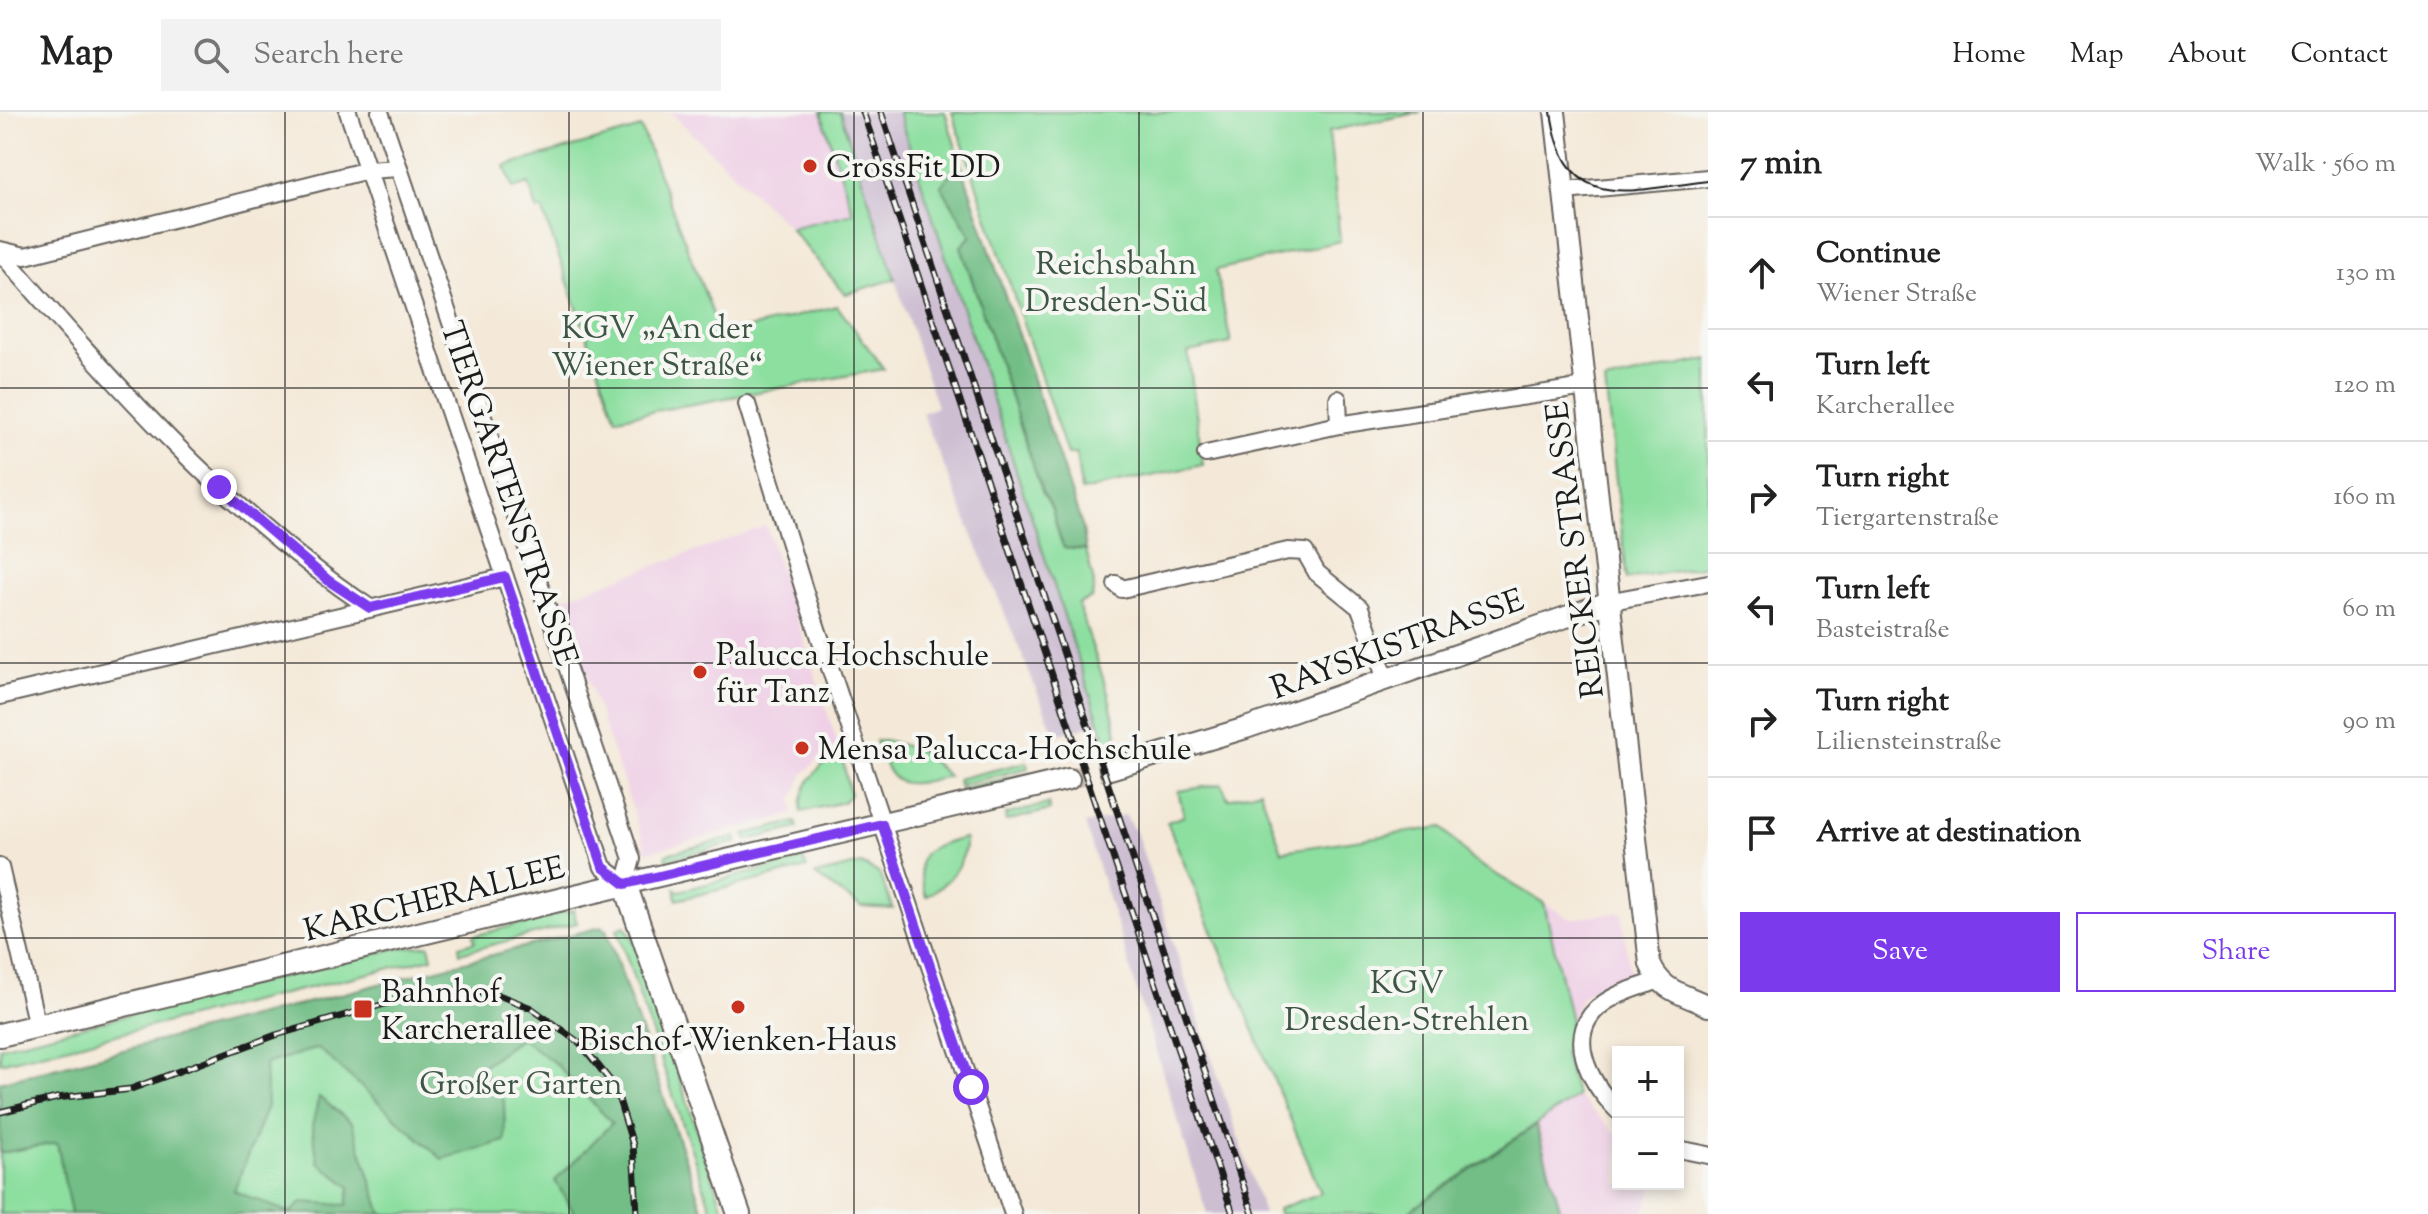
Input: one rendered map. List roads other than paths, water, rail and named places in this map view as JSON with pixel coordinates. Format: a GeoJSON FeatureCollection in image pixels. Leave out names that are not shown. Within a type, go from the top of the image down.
{"type":"FeatureCollection","features":[{"type":"Feature","properties":{"kind":"main road","name":"KARCHERALLEE"},"geometry":{"type":"LineString","coordinates":[[0,1035],[625,884]]}},
{"type":"Feature","properties":{"kind":"main road","name":"TIERGARTENSTRASSE"},"geometry":{"type":"LineString","coordinates":[[625,884],[739,1214]]}},
{"type":"Feature","properties":{"kind":"street","name":"TIERGARTENSTRASSE"},"geometry":{"type":"LineString","coordinates":[[348,112],[603,867],[625,884],[632,859],[380,112]]}},
{"type":"Feature","properties":{"kind":"street","name":"REICKER STRASSE"},"geometry":{"type":"LineString","coordinates":[[1555,112],[1612,601],[1650,964],[1657,981]]}},
{"type":"Feature","properties":{"kind":"street"},"geometry":{"type":"LineString","coordinates":[[0,251],[25,256],[368,170],[399,168]]}},
{"type":"Feature","properties":{"kind":"street"},"geometry":{"type":"LineString","coordinates":[[1564,191],[1708,178]]}},
{"type":"Feature","properties":{"kind":"street"},"geometry":{"type":"LineString","coordinates":[[0,251],[102,370],[219,487],[329,581],[370,608]]}},
{"type":"Feature","properties":{"kind":"street"},"geometry":{"type":"LineString","coordinates":[[1206,454],[1339,425],[1585,387]]}},
{"type":"Feature","properties":{"kind":"street"},"geometry":{"type":"LineString","coordinates":[[1338,399],[1339,425]]}},
{"type":"Feature","properties":{"kind":"street"},"geometry":{"type":"LineString","coordinates":[[747,404],[882,824],[1013,1214]]}},
{"type":"Feature","properties":{"kind":"street"},"geometry":{"type":"LineString","coordinates":[[1116,584],[1122,589],[1288,551],[1305,552],[1317,573],[1360,608],[1386,679]]}},
{"type":"Feature","properties":{"kind":"street"},"geometry":{"type":"LineString","coordinates":[[0,696],[340,619],[370,608],[505,577]]}},
{"type":"Feature","properties":{"kind":"street","name":"RAYSKISTRASSE"},"geometry":{"type":"LineString","coordinates":[[1110,769],[1246,728],[1612,601],[1708,583]]}},
{"type":"Feature","properties":{"kind":"street","name":"KARCHERALLEE"},"geometry":{"type":"LineString","coordinates":[[625,884],[1069,779]]}},
{"type":"Feature","properties":{"kind":"street"},"geometry":{"type":"LineString","coordinates":[[0,867],[37,1026]]}},
{"type":"Feature","properties":{"kind":"street"},"geometry":{"type":"LineString","coordinates":[[1612,1105],[1598,1091],[1582,1056],[1583,1029],[1602,1004],[1657,981],[1670,991],[1708,1006]]}},
{"type":"Feature","properties":{"kind":"street"},"geometry":{"type":"LineString","coordinates":[[1684,1150],[1708,1155]]}},
{"type":"Feature","properties":{"kind":"tunnel"},"geometry":{"type":"LineString","coordinates":[[1069,779],[1110,769]]}},
{"type":"Feature","properties":{"kind":"tram line"},"geometry":{"type":"LineString","coordinates":[[1551,112],[1559,145],[1571,168],[1586,182],[1605,189],[1627,191],[1708,181]]}},
{"type":"Feature","properties":{"kind":"railway"},"geometry":{"type":"LineString","coordinates":[[863,112],[1233,1214]]}},
{"type":"Feature","properties":{"kind":"railway"},"geometry":{"type":"LineString","coordinates":[[881,112],[1253,1214]]}},
{"type":"Feature","properties":{"kind":"railway"},"geometry":{"type":"LineString","coordinates":[[0,1112],[57,1098],[131,1089],[276,1035],[409,997],[455,990],[496,994],[531,1008],[581,1044],[615,1087],[633,1145],[637,1214]]}},
{"type":"Feature","properties":{"kind":"place","name":"CrossFit DD"},"geometry":{"type":"Point","coordinates":[810,166]}},
{"type":"Feature","properties":{"kind":"place","name":"Palucca Hochschule für Tanz"},"geometry":{"type":"Point","coordinates":[700,672]}},
{"type":"Feature","properties":{"kind":"place","name":"Mensa Palucca-Hochschule"},"geometry":{"type":"Point","coordinates":[802,748]}},
{"type":"Feature","properties":{"kind":"place","name":"Bischof-Wienken-Haus"},"geometry":{"type":"Point","coordinates":[738,1007]}},
{"type":"Feature","properties":{"kind":"place","name":"Bahnhof Karcherallee"},"geometry":{"type":"Point","coordinates":[363,1009]}},
{"type":"Feature","properties":{"kind":"park label","name":"Reichsbahn Dresden-Süd"},"geometry":{"type":"Point","coordinates":[1116,282]}},
{"type":"Feature","properties":{"kind":"park label","name":"KGV „An der Wiener Straße“"},"geometry":{"type":"Point","coordinates":[657,346]}},
{"type":"Feature","properties":{"kind":"park label","name":"KGV Dresden-Strehlen"},"geometry":{"type":"Point","coordinates":[1407,1000]}},
{"type":"Feature","properties":{"kind":"park label","name":"Großer Garten"},"geometry":{"type":"Point","coordinates":[521,1083]}}]}
